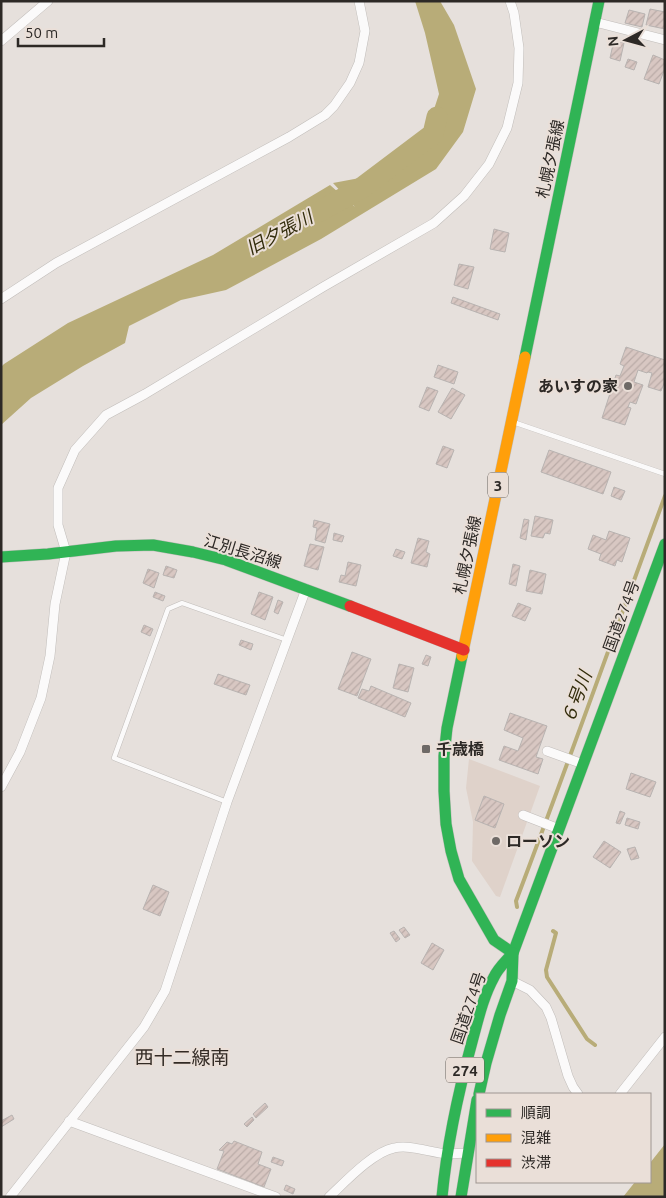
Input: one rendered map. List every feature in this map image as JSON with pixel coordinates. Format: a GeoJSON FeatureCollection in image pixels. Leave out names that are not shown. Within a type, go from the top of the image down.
{"type":"FeatureCollection","features":[{"type":"Feature","properties":{"kind":"main road","name":"札幌夕張線"},"geometry":{"type":"LineString","coordinates":[[513,953],[494,940],[459,879],[446,824],[444,756],[464,650],[599,1]]}},
{"type":"Feature","properties":{"kind":"main road","name":"国道274号"},"geometry":{"type":"LineString","coordinates":[[479,1093],[500,1015],[512,981],[513,953],[556,827],[665,544]]}},
{"type":"Feature","properties":{"kind":"main road","name":"江別長沼線"},"geometry":{"type":"LineString","coordinates":[[1,557],[116,546],[153,545],[226,560],[306,588],[464,650]]}},
{"type":"Feature","properties":{"kind":"main road","name":"国道274号"},"geometry":{"type":"LineString","coordinates":[[442,1197],[447,1154],[466,1063],[479,1016],[492,978],[513,953]]}},
{"type":"Feature","properties":{"kind":"main road","name":"274"},"geometry":{"type":"LineString","coordinates":[[461,1197],[476,1106]]}},
{"type":"Feature","properties":{"kind":"street"},"geometry":{"type":"LineString","coordinates":[[1,41],[48,1]]}},
{"type":"Feature","properties":{"kind":"street"},"geometry":{"type":"LineString","coordinates":[[1,299],[56,263],[289,137],[325,115],[334,106],[350,83],[360,62],[365,31],[359,1]]}},
{"type":"Feature","properties":{"kind":"street"},"geometry":{"type":"LineString","coordinates":[[1,787],[20,752],[41,698],[50,656],[55,604],[66,552],[58,525],[58,488],[75,450],[106,415],[145,394],[434,223],[464,196],[489,164],[508,128],[518,83],[520,48],[510,1]]}},
{"type":"Feature","properties":{"kind":"street"},"geometry":{"type":"LineString","coordinates":[[595,22],[665,40]]}},
{"type":"Feature","properties":{"kind":"street"},"geometry":{"type":"LineString","coordinates":[[10,1197],[144,1027],[165,990],[227,802],[306,588]]}},
{"type":"Feature","properties":{"kind":"street"},"geometry":{"type":"LineString","coordinates":[[547,751],[580,763]]}},
{"type":"Feature","properties":{"kind":"street"},"geometry":{"type":"LineString","coordinates":[[523,815],[556,827]]}},
{"type":"Feature","properties":{"kind":"street"},"geometry":{"type":"LineString","coordinates":[[512,981],[530,990],[546,1007],[568,1076],[577,1093]]}},
{"type":"Feature","properties":{"kind":"street"},"geometry":{"type":"LineString","coordinates":[[621,1093],[665,1037]]}},
{"type":"Feature","properties":{"kind":"street"},"geometry":{"type":"LineString","coordinates":[[70,1121],[276,1197]]}},
{"type":"Feature","properties":{"kind":"street"},"geometry":{"type":"LineString","coordinates":[[329,1197],[368,1162],[380,1153],[394,1147],[447,1154],[468,1153]]}},
{"type":"Feature","properties":{"kind":"lane"},"geometry":{"type":"LineString","coordinates":[[512,422],[663,473]]}},
{"type":"Feature","properties":{"kind":"lane"},"geometry":{"type":"LineString","coordinates":[[227,802],[114,758],[168,609],[182,603],[287,640]]}},
{"type":"Feature","properties":{"kind":"shaded area","name":"ローソン"},"geometry":{"type":"Polygon","coordinates":[[[469,759],[540,786],[500,897],[496,896],[472,861],[473,822],[466,788],[469,759]]]}},
{"type":"Feature","properties":{"kind":"water"},"geometry":{"type":"Polygon","coordinates":[[[415,1],[440,1],[454,25],[476,89],[463,132],[436,169],[321,239],[226,290],[181,300],[129,326],[125,343],[31,398],[1,425],[1,367],[4,364],[68,323],[213,255],[330,185],[355,207],[333,183],[397,171],[420,152],[439,94],[425,33],[415,1]]]}},
{"type":"Feature","properties":{"kind":"water"},"geometry":{"type":"Polygon","coordinates":[[[665,1144],[665,1197],[623,1197],[634,1183],[651,1183],[651,1162],[665,1144]]]}},
{"type":"Feature","properties":{"kind":"building"},"geometry":{"type":"Polygon","coordinates":[[[650,9],[665,12],[665,29],[646,25],[650,9]]]}},
{"type":"Feature","properties":{"kind":"building"},"geometry":{"type":"Polygon","coordinates":[[[629,10],[645,14],[642,27],[625,23],[629,10]]]}},
{"type":"Feature","properties":{"kind":"building"},"geometry":{"type":"Polygon","coordinates":[[[614,40],[624,43],[620,61],[610,58],[614,40]]]}},
{"type":"Feature","properties":{"kind":"building"},"geometry":{"type":"Polygon","coordinates":[[[653,55],[665,60],[665,68],[659,84],[644,79],[653,55]]]}},
{"type":"Feature","properties":{"kind":"building"},"geometry":{"type":"Polygon","coordinates":[[[628,59],[637,62],[634,70],[625,67],[628,59]]]}},
{"type":"Feature","properties":{"kind":"building"},"geometry":{"type":"Polygon","coordinates":[[[494,229],[509,233],[505,252],[490,249],[494,229]]]}},
{"type":"Feature","properties":{"kind":"building"},"geometry":{"type":"Polygon","coordinates":[[[459,264],[474,267],[468,289],[454,285],[459,264]]]}},
{"type":"Feature","properties":{"kind":"building"},"geometry":{"type":"Polygon","coordinates":[[[453,297],[500,314],[498,320],[451,303],[453,297]]]}},
{"type":"Feature","properties":{"kind":"building","name":"あいすの家"},"geometry":{"type":"Polygon","coordinates":[[[626,347],[665,360],[665,381],[661,391],[648,387],[652,373],[638,370],[634,382],[643,385],[636,404],[630,402],[628,407],[631,408],[625,425],[602,418],[616,375],[620,376],[624,366],[620,364],[626,347]]]}},
{"type":"Feature","properties":{"kind":"building"},"geometry":{"type":"Polygon","coordinates":[[[438,365],[458,372],[454,384],[434,377],[438,365]]]}},
{"type":"Feature","properties":{"kind":"building"},"geometry":{"type":"Polygon","coordinates":[[[427,387],[438,391],[429,411],[419,407],[427,387]]]}},
{"type":"Feature","properties":{"kind":"building"},"geometry":{"type":"Polygon","coordinates":[[[452,388],[465,395],[451,419],[438,412],[452,388]]]}},
{"type":"Feature","properties":{"kind":"building"},"geometry":{"type":"Polygon","coordinates":[[[443,446],[454,450],[447,468],[436,464],[443,446]]]}},
{"type":"Feature","properties":{"kind":"building"},"geometry":{"type":"Polygon","coordinates":[[[549,450],[611,472],[603,494],[541,472],[549,450]]]}},
{"type":"Feature","properties":{"kind":"building"},"geometry":{"type":"Polygon","coordinates":[[[614,487],[625,491],[621,500],[611,496],[614,487]]]}},
{"type":"Feature","properties":{"kind":"building"},"geometry":{"type":"Polygon","coordinates":[[[535,516],[553,520],[550,534],[545,533],[543,538],[531,536],[535,516]]]}},
{"type":"Feature","properties":{"kind":"building"},"geometry":{"type":"Polygon","coordinates":[[[524,519],[529,520],[526,540],[520,538],[524,519]]]}},
{"type":"Feature","properties":{"kind":"building"},"geometry":{"type":"Polygon","coordinates":[[[314,520],[330,524],[325,543],[315,540],[317,528],[313,527],[314,520]]]}},
{"type":"Feature","properties":{"kind":"building"},"geometry":{"type":"Polygon","coordinates":[[[609,531],[630,538],[622,562],[617,560],[615,566],[599,560],[601,554],[588,549],[593,535],[606,540],[609,531]]]}},
{"type":"Feature","properties":{"kind":"building"},"geometry":{"type":"Polygon","coordinates":[[[334,533],[344,536],[342,542],[333,540],[334,533]]]}},
{"type":"Feature","properties":{"kind":"building"},"geometry":{"type":"Polygon","coordinates":[[[418,538],[429,541],[426,552],[430,554],[427,567],[411,563],[418,538]]]}},
{"type":"Feature","properties":{"kind":"building"},"geometry":{"type":"Polygon","coordinates":[[[310,544],[324,547],[318,570],[304,566],[310,544]]]}},
{"type":"Feature","properties":{"kind":"building"},"geometry":{"type":"Polygon","coordinates":[[[396,549],[405,552],[402,559],[393,556],[396,549]]]}},
{"type":"Feature","properties":{"kind":"building"},"geometry":{"type":"Polygon","coordinates":[[[348,562],[361,565],[356,586],[339,582],[341,575],[345,576],[348,562]]]}},
{"type":"Feature","properties":{"kind":"building"},"geometry":{"type":"Polygon","coordinates":[[[513,564],[520,566],[516,586],[509,584],[513,564]]]}},
{"type":"Feature","properties":{"kind":"building"},"geometry":{"type":"Polygon","coordinates":[[[166,566],[177,570],[174,578],[163,575],[166,566]]]}},
{"type":"Feature","properties":{"kind":"building"},"geometry":{"type":"Polygon","coordinates":[[[148,569],[159,573],[154,588],[143,583],[148,569]]]}},
{"type":"Feature","properties":{"kind":"building"},"geometry":{"type":"Polygon","coordinates":[[[530,570],[546,574],[542,594],[526,591],[530,570]]]}},
{"type":"Feature","properties":{"kind":"building"},"geometry":{"type":"Polygon","coordinates":[[[155,592],[165,596],[163,601],[153,597],[155,592]]]}},
{"type":"Feature","properties":{"kind":"building"},"geometry":{"type":"Polygon","coordinates":[[[259,592],[273,597],[265,620],[251,614],[259,592]]]}},
{"type":"Feature","properties":{"kind":"building"},"geometry":{"type":"Polygon","coordinates":[[[278,600],[283,602],[278,614],[274,612],[278,600]]]}},
{"type":"Feature","properties":{"kind":"building"},"geometry":{"type":"Polygon","coordinates":[[[518,603],[531,608],[525,621],[512,616],[518,603]]]}},
{"type":"Feature","properties":{"kind":"building"},"geometry":{"type":"Polygon","coordinates":[[[144,625],[153,629],[150,636],[141,632],[144,625]]]}},
{"type":"Feature","properties":{"kind":"building"},"geometry":{"type":"Polygon","coordinates":[[[241,640],[253,644],[251,650],[239,645],[241,640]]]}},
{"type":"Feature","properties":{"kind":"building"},"geometry":{"type":"Polygon","coordinates":[[[352,652],[371,659],[357,696],[338,689],[352,652]]]}},
{"type":"Feature","properties":{"kind":"building"},"geometry":{"type":"Polygon","coordinates":[[[426,655],[431,657],[428,666],[422,664],[426,655]]]}},
{"type":"Feature","properties":{"kind":"building"},"geometry":{"type":"Polygon","coordinates":[[[399,664],[414,668],[408,692],[393,688],[399,664]]]}},
{"type":"Feature","properties":{"kind":"building"},"geometry":{"type":"Polygon","coordinates":[[[218,674],[250,685],[246,695],[214,684],[218,674]]]}},
{"type":"Feature","properties":{"kind":"building"},"geometry":{"type":"Polygon","coordinates":[[[371,686],[411,703],[405,717],[358,698],[362,689],[369,691],[371,686]]]}},
{"type":"Feature","properties":{"kind":"building"},"geometry":{"type":"Polygon","coordinates":[[[510,713],[547,726],[536,757],[543,759],[538,774],[499,760],[504,746],[518,751],[523,738],[504,730],[510,713]]]}},
{"type":"Feature","properties":{"kind":"building"},"geometry":{"type":"Polygon","coordinates":[[[631,773],[656,782],[650,797],[626,789],[631,773]]]}},
{"type":"Feature","properties":{"kind":"building"},"geometry":{"type":"Polygon","coordinates":[[[484,796],[504,804],[495,828],[475,820],[484,796]]]}},
{"type":"Feature","properties":{"kind":"building"},"geometry":{"type":"Polygon","coordinates":[[[620,811],[625,813],[620,824],[616,823],[620,811]]]}},
{"type":"Feature","properties":{"kind":"building"},"geometry":{"type":"Polygon","coordinates":[[[627,818],[640,822],[638,829],[625,825],[627,818]]]}},
{"type":"Feature","properties":{"kind":"building"},"geometry":{"type":"Polygon","coordinates":[[[604,841],[621,852],[610,868],[593,857],[604,841]]]}},
{"type":"Feature","properties":{"kind":"building"},"geometry":{"type":"Polygon","coordinates":[[[635,847],[639,858],[631,860],[627,849],[635,847]]]}},
{"type":"Feature","properties":{"kind":"building"},"geometry":{"type":"Polygon","coordinates":[[[153,885],[169,892],[160,916],[143,909],[153,885]]]}},
{"type":"Feature","properties":{"kind":"building"},"geometry":{"type":"Polygon","coordinates":[[[404,927],[410,935],[405,938],[399,930],[404,927]]]}},
{"type":"Feature","properties":{"kind":"building"},"geometry":{"type":"Polygon","coordinates":[[[394,931],[400,939],[396,942],[390,933],[394,931]]]}},
{"type":"Feature","properties":{"kind":"building"},"geometry":{"type":"Polygon","coordinates":[[[432,943],[444,950],[433,970],[421,963],[432,943]]]}},
{"type":"Feature","properties":{"kind":"building"},"geometry":{"type":"Polygon","coordinates":[[[265,1103],[268,1107],[256,1118],[253,1114],[265,1103]]]}},
{"type":"Feature","properties":{"kind":"building"},"geometry":{"type":"Polygon","coordinates":[[[12,1115],[14,1119],[1,1127],[1,1121],[12,1115]]]}},
{"type":"Feature","properties":{"kind":"building"},"geometry":{"type":"Polygon","coordinates":[[[252,1117],[254,1120],[247,1127],[244,1124],[252,1117]]]}},
{"type":"Feature","properties":{"kind":"building"},"geometry":{"type":"Polygon","coordinates":[[[234,1141],[262,1152],[258,1164],[271,1169],[264,1187],[217,1169],[224,1151],[219,1150],[227,1142],[232,1144],[234,1141]]]}},
{"type":"Feature","properties":{"kind":"building"},"geometry":{"type":"Polygon","coordinates":[[[273,1157],[284,1161],[282,1166],[271,1162],[273,1157]]]}},
{"type":"Feature","properties":{"kind":"building"},"geometry":{"type":"Polygon","coordinates":[[[286,1185],[295,1189],[293,1194],[284,1190],[286,1185]]]}},
{"type":"Feature","properties":{"kind":"waterway","name":"旧夕張川"},"geometry":{"type":"LineString","coordinates":[[318,212],[360,189],[433,134],[437,117]]}},
{"type":"Feature","properties":{"kind":"waterway","name":"６号川"},"geometry":{"type":"LineString","coordinates":[[517,907],[516,901],[665,496]]}},
{"type":"Feature","properties":{"kind":"waterway","name":"６号川"},"geometry":{"type":"LineString","coordinates":[[553,931],[556,933],[546,970],[547,977],[587,1039],[595,1045]]}},
{"type":"Feature","properties":{"kind":"traffic: fast"},"geometry":{"type":"LineString","coordinates":[[525,357],[599,1]]}},
{"type":"Feature","properties":{"kind":"traffic: fast"},"geometry":{"type":"LineString","coordinates":[[479,1093],[500,1015],[512,981],[513,953],[665,544]]}},
{"type":"Feature","properties":{"kind":"traffic: fast"},"geometry":{"type":"LineString","coordinates":[[1,557],[116,546],[153,545],[226,560],[350,606]]}},
{"type":"Feature","properties":{"kind":"traffic: fast"},"geometry":{"type":"LineString","coordinates":[[462,656],[447,728],[444,756],[446,824],[459,879],[494,940],[513,953]]}},
{"type":"Feature","properties":{"kind":"traffic: fast"},"geometry":{"type":"LineString","coordinates":[[442,1197],[447,1158],[462,1080],[479,1017],[487,992],[496,974],[513,953]]}},
{"type":"Feature","properties":{"kind":"traffic: fast"},"geometry":{"type":"LineString","coordinates":[[461,1197],[476,1106]]}},
{"type":"Feature","properties":{"kind":"traffic: slow"},"geometry":{"type":"LineString","coordinates":[[462,656],[525,357]]}},
{"type":"Feature","properties":{"kind":"traffic: jam"},"geometry":{"type":"LineString","coordinates":[[350,606],[464,650]]}},
{"type":"Feature","properties":{"kind":"place","name":"あいすの家"},"geometry":{"type":"Point","coordinates":[628,386]}},
{"type":"Feature","properties":{"kind":"place","name":"千歳橋"},"geometry":{"type":"Point","coordinates":[426,749]}},
{"type":"Feature","properties":{"kind":"place","name":"ローソン"},"geometry":{"type":"Point","coordinates":[496,841]}},
{"type":"Feature","properties":{"kind":"district","name":"西十二線南"},"geometry":{"type":"Point","coordinates":[182,1057]}}]}
